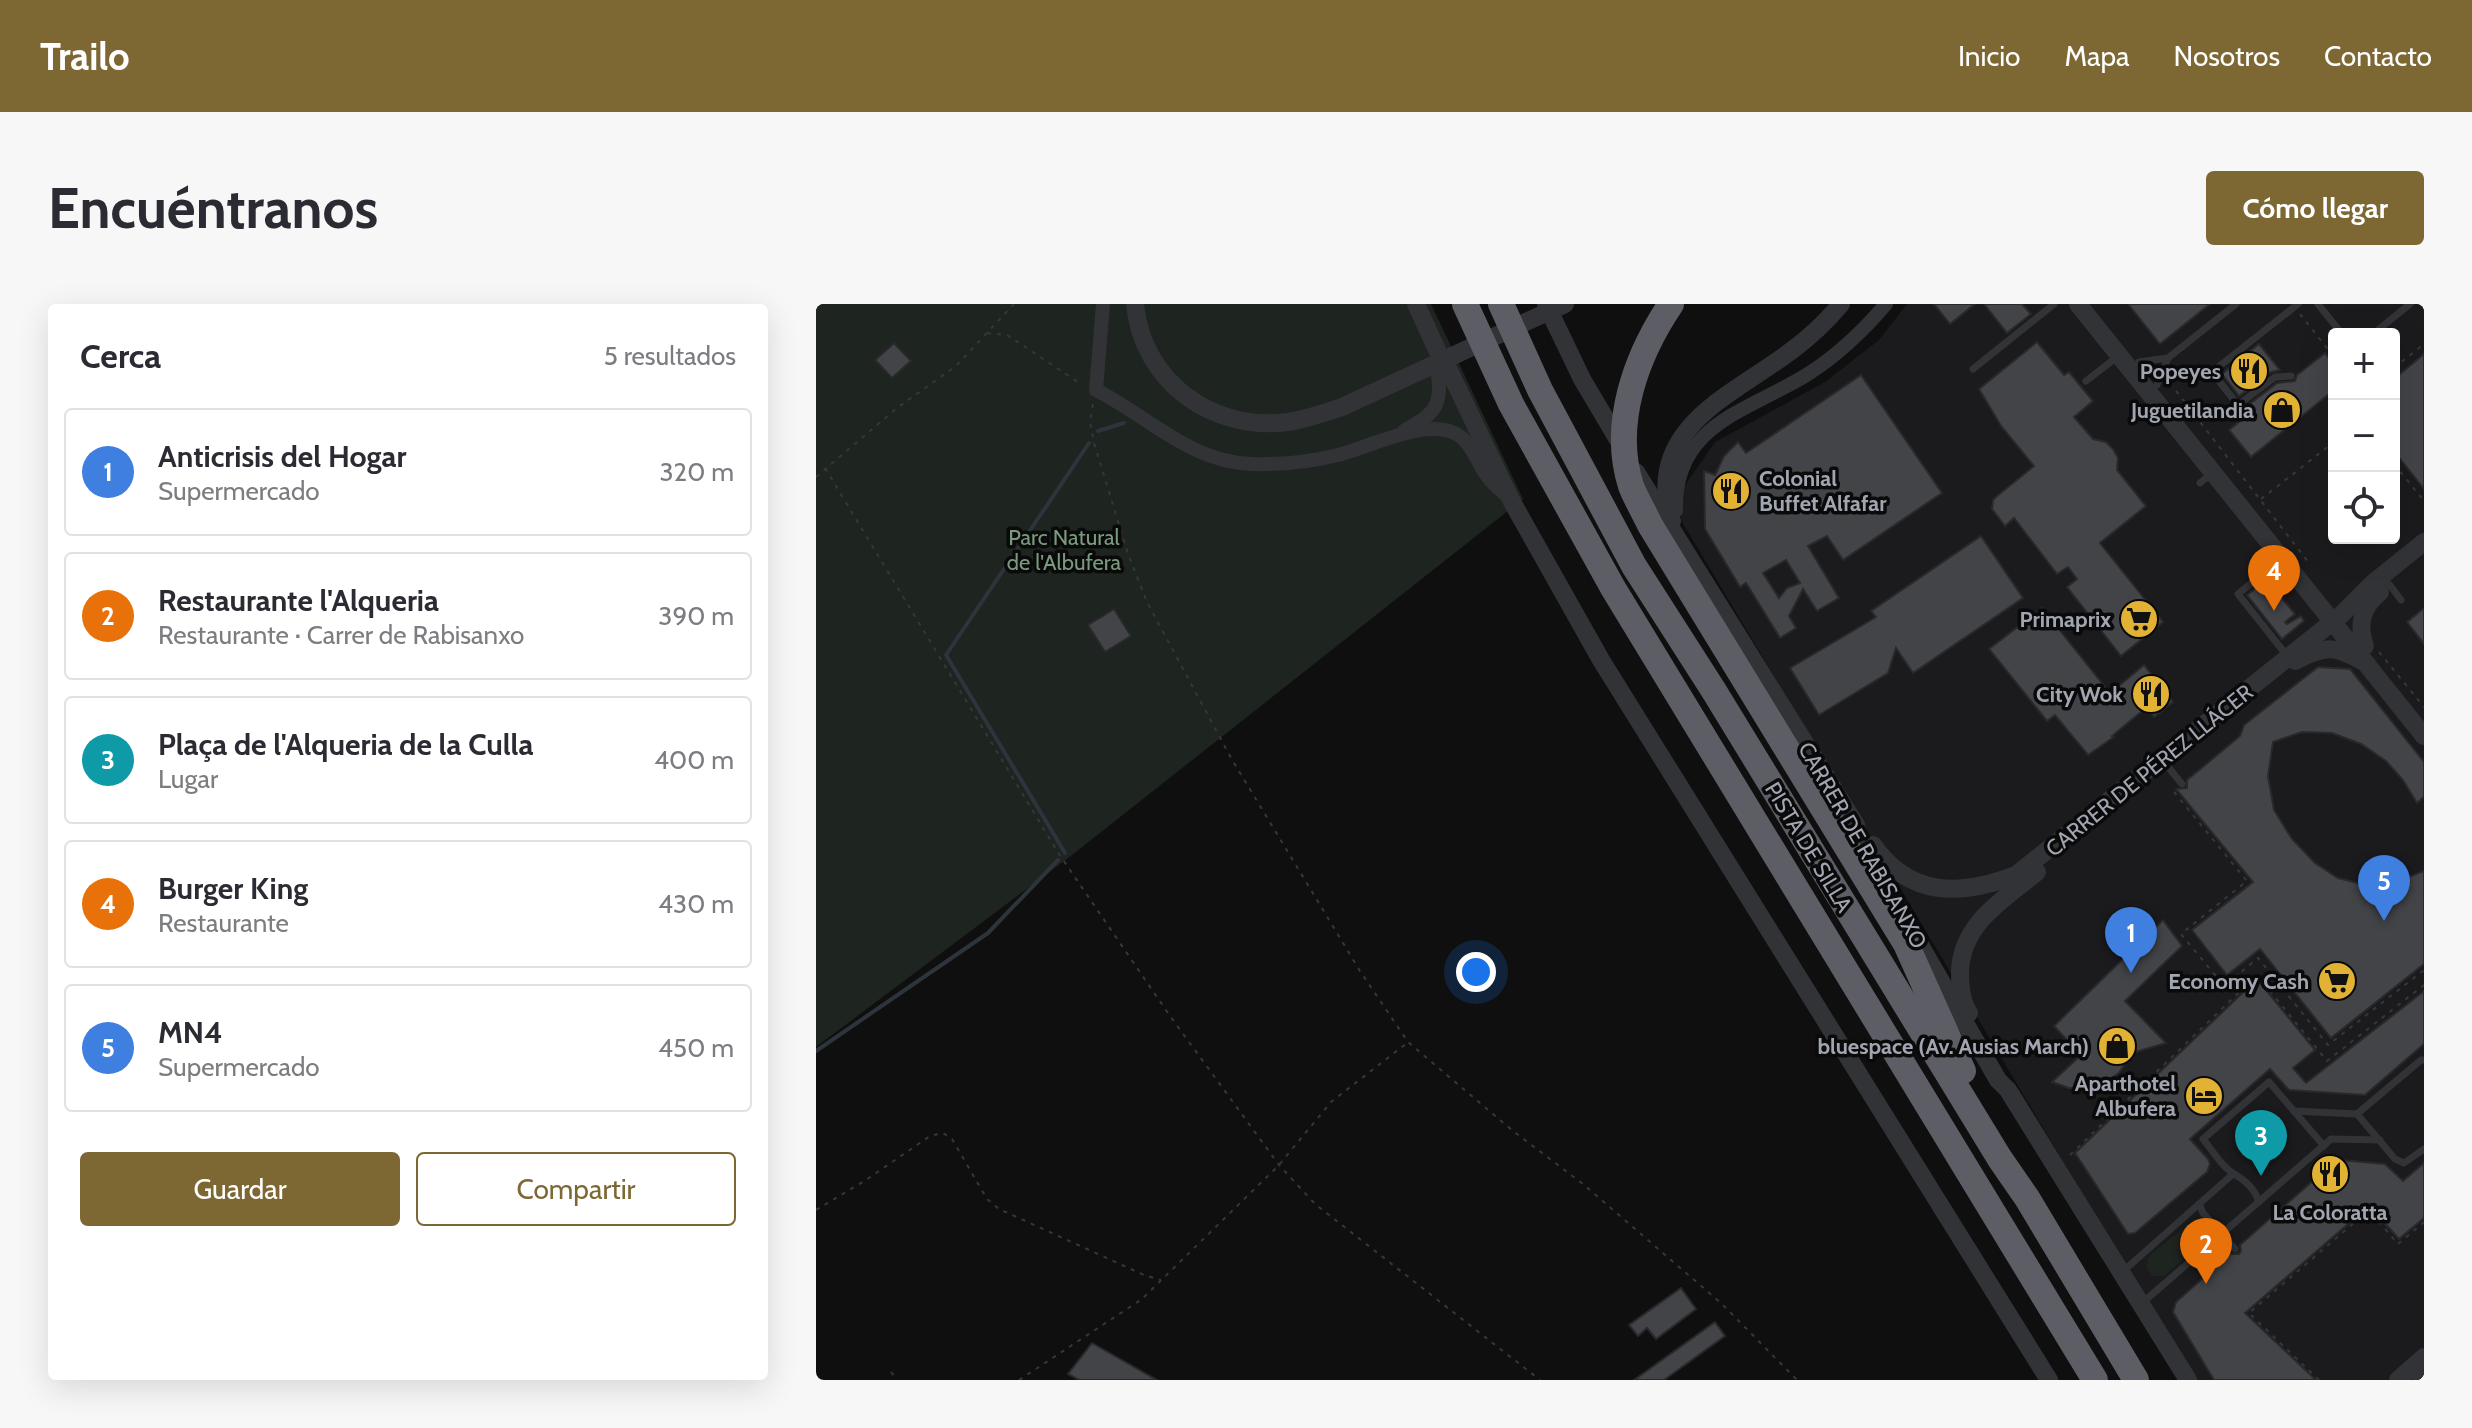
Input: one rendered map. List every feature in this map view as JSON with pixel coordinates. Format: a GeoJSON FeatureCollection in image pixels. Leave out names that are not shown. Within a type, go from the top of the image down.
{"type":"FeatureCollection","features":[{"type":"Feature","properties":{"kind":"highway","name":"PISTA DE SILLA"},"geometry":{"type":"LineString","coordinates":[[1465,304],[1511,404],[1613,588],[2095,1380]]}},
{"type":"Feature","properties":{"kind":"highway","name":"PISTA DE SILLA"},"geometry":{"type":"LineString","coordinates":[[1501,304],[1540,390],[1634,566],[2027,1198],[2136,1380]]}},
{"type":"Feature","properties":{"kind":"highway"},"geometry":{"type":"LineString","coordinates":[[1671,304],[1635,375],[1625,412],[1623,440],[1631,486],[1650,525],[1906,944],[1960,1066],[2012,1153],[2027,1198]]}},
{"type":"Feature","properties":{"kind":"street"},"geometry":{"type":"LineString","coordinates":[[1103,304],[1096,390],[1122,403],[1177,442],[1216,459],[1252,464],[1337,455],[1393,437],[1445,429],[1460,436],[1473,449],[1487,476],[1511,500]]}},
{"type":"Feature","properties":{"kind":"street"},"geometry":{"type":"LineString","coordinates":[[1135,304],[1143,342],[1153,362],[1175,387],[1214,412],[1261,423],[1312,417],[1342,407],[1565,304]]}},
{"type":"Feature","properties":{"kind":"street"},"geometry":{"type":"LineString","coordinates":[[1416,304],[1435,347],[1425,304]]}},
{"type":"Feature","properties":{"kind":"street","name":"CARRER DE RABISANXO"},"geometry":{"type":"LineString","coordinates":[[1546,304],[1582,379],[1660,513],[1677,535],[1856,825],[1860,841],[1998,1080],[2008,1090],[2186,1379]]}},
{"type":"Feature","properties":{"kind":"street"},"geometry":{"type":"LineString","coordinates":[[1677,535],[1665,490],[1672,454],[1682,436],[1708,408],[1791,351],[1819,328],[1841,304]]}},
{"type":"Feature","properties":{"kind":"street"},"geometry":{"type":"LineString","coordinates":[[1677,535],[1675,498],[1678,482],[1681,470],[1697,442],[1717,422],[1792,384],[1825,363],[1856,338],[1886,304]]}},
{"type":"Feature","properties":{"kind":"street"},"geometry":{"type":"LineString","coordinates":[[2078,304],[2119,355],[2207,478],[2364,647],[2424,720]]}},
{"type":"Feature","properties":{"kind":"street"},"geometry":{"type":"LineString","coordinates":[[2093,304],[2139,362],[2163,382],[2336,618]]}},
{"type":"Feature","properties":{"kind":"street"},"geometry":{"type":"LineString","coordinates":[[1393,437],[1429,416],[1441,394],[1444,373]]}},
{"type":"Feature","properties":{"kind":"street"},"geometry":{"type":"LineString","coordinates":[[1444,373],[1601,660],[2049,1380]]}},
{"type":"Feature","properties":{"kind":"street","name":"CARRER DE PÉREZ LLÁCER"},"geometry":{"type":"LineString","coordinates":[[1856,825],[1882,858],[1897,872],[1914,881],[1967,890],[2016,875],[2336,618],[2424,542]]}},
{"type":"Feature","properties":{"kind":"street"},"geometry":{"type":"LineString","coordinates":[[2424,556],[2370,600],[2365,608],[2364,647],[2424,736]]}},
{"type":"Feature","properties":{"kind":"street","name":"CARRER DE PÉREZ LLÁCER"},"geometry":{"type":"LineString","coordinates":[[2008,1090],[2004,1076],[1964,1005],[1960,985],[1964,945],[1984,915],[2168,776],[2293,662],[2318,649],[2343,651],[2364,647]]}},
{"type":"Feature","properties":{"kind":"street"},"geometry":{"type":"LineString","coordinates":[[2398,1380],[2424,1357]]}},
{"type":"Feature","properties":{"kind":"lane"},"geometry":{"type":"LineString","coordinates":[[1973,369],[2054,304]]}},
{"type":"Feature","properties":{"kind":"lane"},"geometry":{"type":"LineString","coordinates":[[2139,362],[2168,358],[2236,304]]}},
{"type":"Feature","properties":{"kind":"lane"},"geometry":{"type":"LineString","coordinates":[[2318,304],[2337,328]]}},
{"type":"Feature","properties":{"kind":"lane"},"geometry":{"type":"LineString","coordinates":[[2380,328],[2410,304]]}},
{"type":"Feature","properties":{"kind":"lane"},"geometry":{"type":"LineString","coordinates":[[2291,376],[2275,377],[2238,405],[2212,372],[2296,306]]}},
{"type":"Feature","properties":{"kind":"lane"},"geometry":{"type":"LineString","coordinates":[[2086,381],[2119,355]]}},
{"type":"Feature","properties":{"kind":"lane"},"geometry":{"type":"LineString","coordinates":[[2163,382],[2168,358]]}},
{"type":"Feature","properties":{"kind":"lane"},"geometry":{"type":"LineString","coordinates":[[2282,559],[2238,594],[2288,657]]}},
{"type":"Feature","properties":{"kind":"lane"},"geometry":{"type":"LineString","coordinates":[[2389,584],[2401,600]]}},
{"type":"Feature","properties":{"kind":"lane"},"geometry":{"type":"LineString","coordinates":[[2168,776],[2182,784]]}},
{"type":"Feature","properties":{"kind":"lane"},"geometry":{"type":"LineString","coordinates":[[2294,1111],[2357,1114],[2424,1060]]}},
{"type":"Feature","properties":{"kind":"lane"},"geometry":{"type":"LineString","coordinates":[[2259,1202],[2255,1192],[2241,1176],[2233,1174],[2203,1139],[2269,1082],[2324,1146]]}},
{"type":"Feature","properties":{"kind":"lane"},"geometry":{"type":"LineString","coordinates":[[2237,1097],[2244,1104]]}},
{"type":"Feature","properties":{"kind":"lane"},"geometry":{"type":"LineString","coordinates":[[2357,1114],[2395,1159],[2404,1163],[2424,1149]]}},
{"type":"Feature","properties":{"kind":"lane"},"geometry":{"type":"LineString","coordinates":[[2140,1306],[2331,1139],[2380,1140]]}},
{"type":"Feature","properties":{"kind":"lane"},"geometry":{"type":"LineString","coordinates":[[2120,1274],[2233,1174]]}},
{"type":"Feature","properties":{"kind":"lane"},"geometry":{"type":"LineString","coordinates":[[2199,1204],[2203,1213],[2235,1249]]}},
{"type":"Feature","properties":{"kind":"path"},"geometry":{"type":"LineString","coordinates":[[816,477],[897,408],[956,366],[1014,304]]}},
{"type":"Feature","properties":{"kind":"path"},"geometry":{"type":"LineString","coordinates":[[2296,306],[2328,349]]}},
{"type":"Feature","properties":{"kind":"path"},"geometry":{"type":"LineString","coordinates":[[987,333],[1007,335],[1078,383],[1096,390],[1090,422],[1094,443],[1128,554],[1147,602],[1231,758],[1360,971],[1408,1042],[1513,1131],[1583,1184],[1722,1304],[1797,1380]]}},
{"type":"Feature","properties":{"kind":"path"},"geometry":{"type":"LineString","coordinates":[[2400,363],[2424,344]]}},
{"type":"Feature","properties":{"kind":"path"},"geometry":{"type":"LineString","coordinates":[[2163,382],[2176,394],[2310,563]]}},
{"type":"Feature","properties":{"kind":"path"},"geometry":{"type":"LineString","coordinates":[[2260,500],[2328,447]]}},
{"type":"Feature","properties":{"kind":"path"},"geometry":{"type":"LineString","coordinates":[[825,468],[1059,854],[1170,1016],[1279,1165],[1315,1204],[1540,1380]]}},
{"type":"Feature","properties":{"kind":"path"},"geometry":{"type":"LineString","coordinates":[[2400,471],[2424,501]]}},
{"type":"Feature","properties":{"kind":"path"},"geometry":{"type":"LineString","coordinates":[[2364,647],[2424,707]]}},
{"type":"Feature","properties":{"kind":"path"},"geometry":{"type":"LineString","coordinates":[[2168,776],[2247,881],[2181,934],[2224,986],[2258,958],[2328,1045],[2424,970]]}},
{"type":"Feature","properties":{"kind":"path"},"geometry":{"type":"LineString","coordinates":[[2070,1155],[2257,975],[2327,1061],[2424,985]]}},
{"type":"Feature","properties":{"kind":"path"},"geometry":{"type":"LineString","coordinates":[[1019,1380],[1142,1299],[1279,1165],[1331,1102],[1408,1042]]}},
{"type":"Feature","properties":{"kind":"path"},"geometry":{"type":"LineString","coordinates":[[816,1210],[930,1136],[943,1133],[952,1139],[987,1199],[999,1209],[1161,1280]]}},
{"type":"Feature","properties":{"kind":"path"},"geometry":{"type":"LineString","coordinates":[[2319,1380],[2249,1313],[2369,1210],[2398,1244],[2424,1222]]}},
{"type":"Feature","properties":{"kind":"path"},"geometry":{"type":"LineString","coordinates":[[891,1372],[897,1380]]}},
{"type":"Feature","properties":{"kind":"shaded area"},"geometry":{"type":"Polygon","coordinates":[[[1907,304],[2424,304],[2424,1380],[2197,1380],[2061,1158],[1681,520],[1684,487],[1715,442],[1825,382],[1879,340],[1907,304]]]}},
{"type":"Feature","properties":{"kind":"green space","name":"Parc Natural de l'Albufera"},"geometry":{"type":"Polygon","coordinates":[[[816,304],[1431,304],[1523,499],[1072,855],[816,1047],[816,304]]]}},
{"type":"Feature","properties":{"kind":"green space"},"geometry":{"type":"Polygon","coordinates":[[[2195,1219],[2208,1228],[2206,1240],[2164,1276],[2152,1276],[2146,1267],[2149,1256],[2195,1219]]]}},
{"type":"Feature","properties":{"kind":"building"},"geometry":{"type":"Polygon","coordinates":[[[1934,304],[1975,304],[1950,324],[1934,304]]]}},
{"type":"Feature","properties":{"kind":"building"},"geometry":{"type":"Polygon","coordinates":[[[1984,304],[2022,304],[2031,314],[2007,333],[1984,304]]]}},
{"type":"Feature","properties":{"kind":"building"},"geometry":{"type":"Polygon","coordinates":[[[2128,304],[2210,304],[2160,344],[2128,304]]]}},
{"type":"Feature","properties":{"kind":"building"},"geometry":{"type":"Polygon","coordinates":[[[2037,342],[2064,375],[2069,372],[2093,401],[2074,417],[2093,439],[2106,442],[2113,449],[2118,458],[2117,470],[2146,506],[2100,543],[2163,622],[2121,656],[2067,587],[2077,579],[2068,567],[2057,574],[2014,518],[2005,526],[1992,509],[1993,500],[2034,466],[2001,426],[1979,389],[2037,342]]]}},
{"type":"Feature","properties":{"kind":"building"},"geometry":{"type":"Polygon","coordinates":[[[894,343],[911,361],[892,378],[875,360],[894,343]]]}},
{"type":"Feature","properties":{"kind":"building","name":"Popeyes"},"geometry":{"type":"Polygon","coordinates":[[[2259,344],[2280,370],[2271,372],[2239,396],[2222,374],[2259,344]]]}},
{"type":"Feature","properties":{"kind":"building","name":"Juguetilandia"},"geometry":{"type":"Polygon","coordinates":[[[2325,353],[2328,357],[2328,395],[2251,457],[2229,430],[2251,412],[2247,406],[2277,383],[2295,381],[2297,375],[2325,353]]]}},
{"type":"Feature","properties":{"kind":"building"},"geometry":{"type":"Polygon","coordinates":[[[2424,354],[2424,489],[2400,459],[2400,374],[2424,354]]]}},
{"type":"Feature","properties":{"kind":"building"},"geometry":{"type":"Polygon","coordinates":[[[1861,375],[1942,493],[1843,560],[1827,536],[1808,546],[1839,598],[1817,611],[1803,589],[1789,616],[1796,628],[1780,638],[1746,583],[1740,587],[1705,529],[1704,471],[1715,475],[1724,456],[1738,442],[1746,453],[1861,375]],[[1786,560],[1763,573],[1779,598],[1787,588],[1800,583],[1786,560]]]}},
{"type":"Feature","properties":{"kind":"building"},"geometry":{"type":"Polygon","coordinates":[[[1981,536],[2023,598],[1913,673],[1896,648],[1888,673],[1819,715],[1790,668],[1876,617],[1871,611],[1981,536]]]}},
{"type":"Feature","properties":{"kind":"building"},"geometry":{"type":"Polygon","coordinates":[[[2267,579],[2283,594],[2280,596],[2295,614],[2285,622],[2287,624],[2301,616],[2304,621],[2282,639],[2247,595],[2267,579]]]}},
{"type":"Feature","properties":{"kind":"building"},"geometry":{"type":"Polygon","coordinates":[[[2042,608],[2110,693],[2144,665],[2173,702],[2154,717],[2147,707],[2114,737],[2088,755],[2055,715],[2047,721],[1989,649],[2042,608]]]}},
{"type":"Feature","properties":{"kind":"building"},"geometry":{"type":"Polygon","coordinates":[[[2424,608],[2424,644],[2407,622],[2424,608]]]}},
{"type":"Feature","properties":{"kind":"building"},"geometry":{"type":"Polygon","coordinates":[[[1114,609],[1131,636],[1105,652],[1088,625],[1114,609]]]}},
{"type":"Feature","properties":{"kind":"building"},"geometry":{"type":"Polygon","coordinates":[[[2318,667],[2350,669],[2424,762],[2424,797],[2417,803],[2386,761],[2361,744],[2332,733],[2302,732],[2273,742],[2268,776],[2274,810],[2292,839],[2315,863],[2338,878],[2366,885],[2393,883],[2424,871],[2424,964],[2331,1038],[2260,949],[2227,975],[2192,930],[2253,882],[2176,789],[2187,788],[2187,780],[2240,736],[2244,725],[2318,667]]]}},
{"type":"Feature","properties":{"kind":"building"},"geometry":{"type":"Polygon","coordinates":[[[2163,920],[2182,946],[2125,1001],[2166,1043],[2132,1053],[2119,1073],[2087,1089],[2069,1088],[2052,1082],[2081,1055],[2054,1026],[2163,920]]]}},
{"type":"Feature","properties":{"kind":"building"},"geometry":{"type":"Polygon","coordinates":[[[2257,979],[2315,1050],[2293,1068],[2306,1083],[2424,991],[2424,1044],[2365,1095],[2289,1090],[2270,1069],[2190,1139],[2208,1159],[2207,1172],[2135,1233],[2128,1234],[2075,1153],[2257,979]]]}},
{"type":"Feature","properties":{"kind":"building"},"geometry":{"type":"Polygon","coordinates":[[[2341,1160],[2385,1164],[2403,1181],[2424,1163],[2424,1218],[2399,1239],[2369,1206],[2245,1313],[2316,1380],[2214,1380],[2173,1312],[2176,1302],[2230,1254],[2239,1254],[2240,1245],[2332,1164],[2341,1160]]]}},
{"type":"Feature","properties":{"kind":"building"},"geometry":{"type":"Polygon","coordinates":[[[1681,1288],[1696,1309],[1656,1339],[1647,1328],[1638,1336],[1629,1325],[1681,1288]]]}},
{"type":"Feature","properties":{"kind":"building"},"geometry":{"type":"Polygon","coordinates":[[[1715,1322],[1725,1336],[1664,1380],[1634,1380],[1715,1322]]]}},
{"type":"Feature","properties":{"kind":"building"},"geometry":{"type":"Polygon","coordinates":[[[1092,1343],[1157,1380],[1079,1380],[1068,1374],[1092,1343]]]}},
{"type":"Feature","properties":{"kind":"waterway"},"geometry":{"type":"LineString","coordinates":[[1098,431],[1124,423]]}},
{"type":"Feature","properties":{"kind":"waterway"},"geometry":{"type":"LineString","coordinates":[[1065,853],[946,655],[1089,443]]}},
{"type":"Feature","properties":{"kind":"waterway"},"geometry":{"type":"LineString","coordinates":[[816,1051],[988,933],[1058,860]]}},
{"type":"Feature","properties":{"kind":"place","name":"Popeyes"},"geometry":{"type":"Point","coordinates":[2249,371]}},
{"type":"Feature","properties":{"kind":"place","name":"Juguetilandia"},"geometry":{"type":"Point","coordinates":[2282,410]}},
{"type":"Feature","properties":{"kind":"place","name":"Colonial Buffet Alfafar"},"geometry":{"type":"Point","coordinates":[1731,491]}},
{"type":"Feature","properties":{"kind":"place","name":"Burger King"},"geometry":{"type":"Point","coordinates":[2274,611]}},
{"type":"Feature","properties":{"kind":"place","name":"Primaprix"},"geometry":{"type":"Point","coordinates":[2139,619]}},
{"type":"Feature","properties":{"kind":"place","name":"City Wok"},"geometry":{"type":"Point","coordinates":[2151,694]}},
{"type":"Feature","properties":{"kind":"place","name":"MN4"},"geometry":{"type":"Point","coordinates":[2384,921]}},
{"type":"Feature","properties":{"kind":"place","name":"Anticrisis del Hogar"},"geometry":{"type":"Point","coordinates":[2131,973]}},
{"type":"Feature","properties":{"kind":"place","name":"Economy Cash"},"geometry":{"type":"Point","coordinates":[2337,981]}},
{"type":"Feature","properties":{"kind":"place","name":"bluespace (Av. Ausias March)"},"geometry":{"type":"Point","coordinates":[2117,1046]}},
{"type":"Feature","properties":{"kind":"place","name":"Aparthotel Albufera"},"geometry":{"type":"Point","coordinates":[2204,1096]}},
{"type":"Feature","properties":{"kind":"place","name":"La Coloratta"},"geometry":{"type":"Point","coordinates":[2330,1174]}},
{"type":"Feature","properties":{"kind":"place","name":"Plaça de l'Alqueria de la Culla"},"geometry":{"type":"Point","coordinates":[2261,1176]}},
{"type":"Feature","properties":{"kind":"place","name":"Restaurante l'Alqueria"},"geometry":{"type":"Point","coordinates":[2206,1284]}}]}
